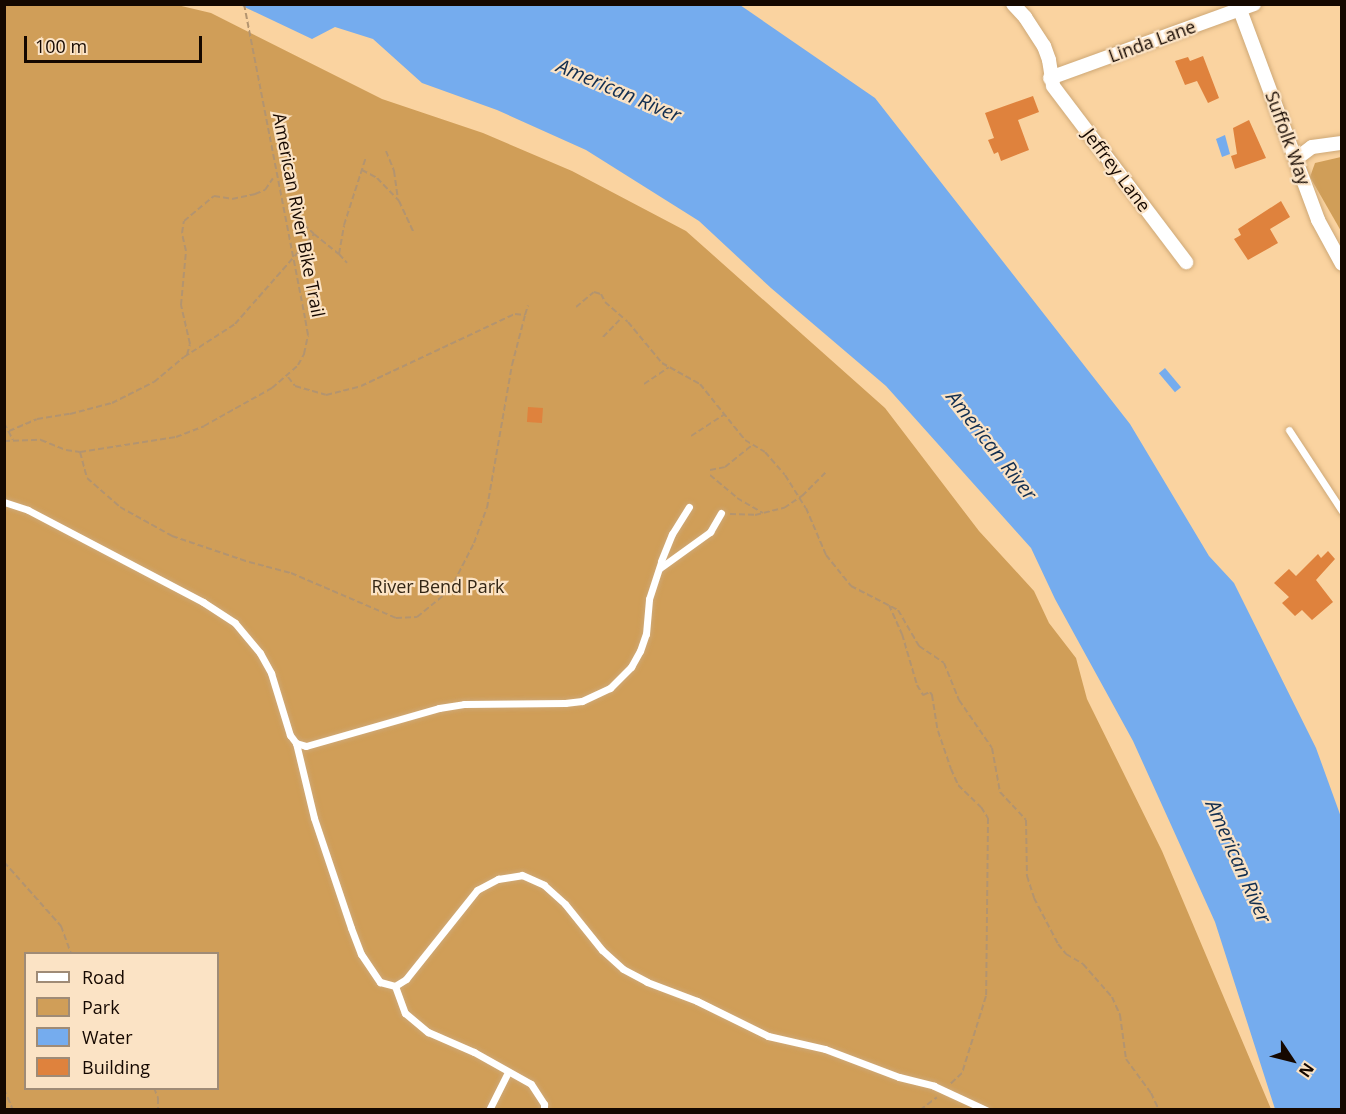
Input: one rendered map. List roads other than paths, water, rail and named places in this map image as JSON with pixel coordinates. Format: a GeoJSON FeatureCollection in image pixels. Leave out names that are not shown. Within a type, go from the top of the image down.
{"type":"FeatureCollection","features":[{"type":"Feature","properties":{"kind":"street"},"geometry":{"type":"LineString","coordinates":[[1013,4],[1025,17],[1044,46],[1049,60],[1050,78]]}},
{"type":"Feature","properties":{"kind":"street","name":"Linda Lane"},"geometry":{"type":"LineString","coordinates":[[1050,78],[1254,4]]}},
{"type":"Feature","properties":{"kind":"street","name":"Suffolk Way"},"geometry":{"type":"LineString","coordinates":[[1240,10],[1317,220],[1341,264]]}},
{"type":"Feature","properties":{"kind":"street","name":"Jeffrey Lane"},"geometry":{"type":"LineString","coordinates":[[1050,78],[1053,86],[1186,262]]}},
{"type":"Feature","properties":{"kind":"street"},"geometry":{"type":"LineString","coordinates":[[1296,159],[1312,147],[1341,143]]}},
{"type":"Feature","properties":{"kind":"lane"},"geometry":{"type":"LineString","coordinates":[[1289,430],[1341,511]]}},
{"type":"Feature","properties":{"kind":"lane"},"geometry":{"type":"LineString","coordinates":[[4,502],[28,510],[203,602],[235,623],[260,653],[272,673],[290,735],[296,743],[314,819],[361,954],[380,982],[395,987]]}},
{"type":"Feature","properties":{"kind":"lane"},"geometry":{"type":"LineString","coordinates":[[296,743],[312,746],[439,708],[464,704],[565,703],[599,694],[623,676],[640,651],[646,634],[649,599],[672,534],[689,507]]}},
{"type":"Feature","properties":{"kind":"lane"},"geometry":{"type":"LineString","coordinates":[[660,568],[710,532],[721,513]]}},
{"type":"Feature","properties":{"kind":"lane"},"geometry":{"type":"LineString","coordinates":[[395,987],[406,979],[477,890],[498,879],[522,875],[544,885],[565,904],[602,950],[623,969],[647,982],[697,1001],[768,1036],[825,1049],[899,1077],[944,1090],[986,1110]]}},
{"type":"Feature","properties":{"kind":"lane"},"geometry":{"type":"LineString","coordinates":[[395,987],[405,1013],[428,1032],[474,1052],[531,1084],[544,1104],[544,1110]]}},
{"type":"Feature","properties":{"kind":"lane"},"geometry":{"type":"LineString","coordinates":[[489,1110],[508,1072]]}},
{"type":"Feature","properties":{"kind":"water","name":"American River"},"geometry":{"type":"Polygon","coordinates":[[[240,5],[740,5],[875,98],[1130,424],[1209,556],[1234,583],[1316,748],[1341,817],[1341,1109],[1275,1109],[1215,922],[1133,741],[1055,599],[1031,548],[886,386],[771,288],[699,221],[586,150],[497,110],[422,83],[373,39],[335,27],[312,39],[240,5]]]}},
{"type":"Feature","properties":{"kind":"water"},"geometry":{"type":"Polygon","coordinates":[[[1225,135],[1230,154],[1222,157],[1216,139],[1225,135]]]}},
{"type":"Feature","properties":{"kind":"water"},"geometry":{"type":"Polygon","coordinates":[[[1165,368],[1181,387],[1175,392],[1159,373],[1165,368]]]}},
{"type":"Feature","properties":{"kind":"park label","name":"River Bend Park"},"geometry":{"type":"Point","coordinates":[438,586]}}]}
